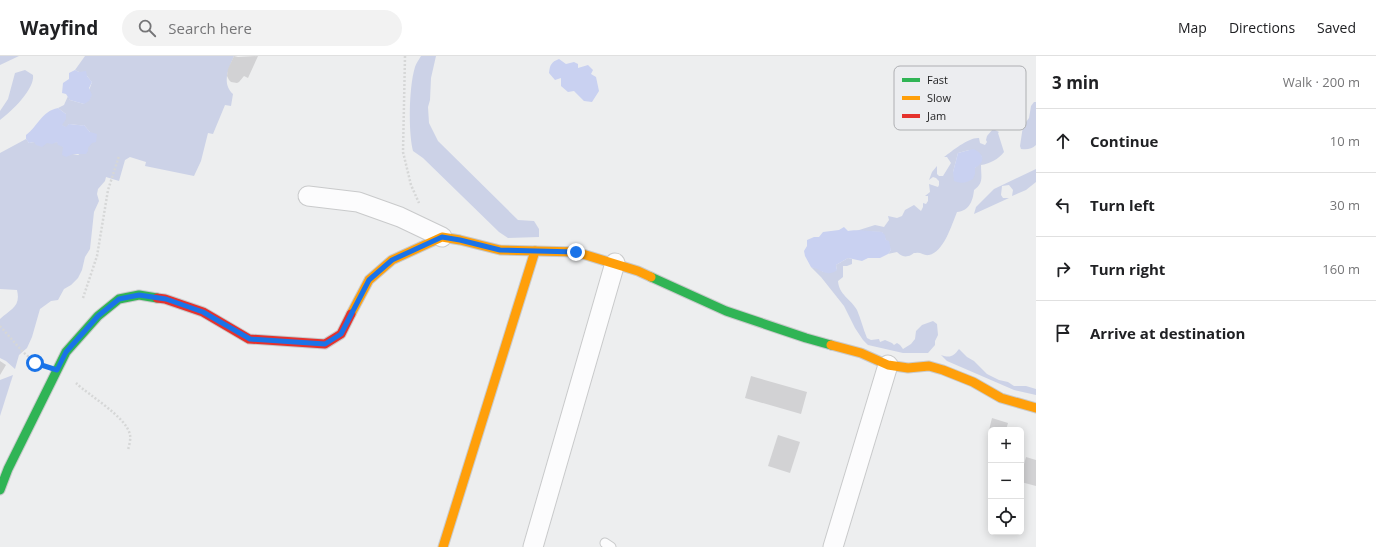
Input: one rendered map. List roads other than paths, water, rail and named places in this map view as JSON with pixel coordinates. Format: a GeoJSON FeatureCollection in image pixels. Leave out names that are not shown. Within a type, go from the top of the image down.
{"type":"FeatureCollection","features":[{"type":"Feature","properties":{"kind":"street"},"geometry":{"type":"LineString","coordinates":[[308,196],[358,202],[400,217],[436,235],[500,250],[553,250],[576,252],[615,263],[638,271],[726,311],[806,338],[861,353],[888,365],[908,368],[929,366],[943,370],[973,382],[1002,398],[1036,408]]}},
{"type":"Feature","properties":{"kind":"street"},"geometry":{"type":"LineString","coordinates":[[0,490],[8,469],[66,352],[98,316],[119,299],[139,295],[166,299],[203,312],[250,339],[325,344],[341,334],[369,280],[392,260],[436,235]]}},
{"type":"Feature","properties":{"kind":"street"},"geometry":{"type":"LineString","coordinates":[[443,547],[535,251]]}},
{"type":"Feature","properties":{"kind":"street"},"geometry":{"type":"LineString","coordinates":[[533,547],[615,263]]}},
{"type":"Feature","properties":{"kind":"street"},"geometry":{"type":"LineString","coordinates":[[833,547],[888,365]]}}]}
